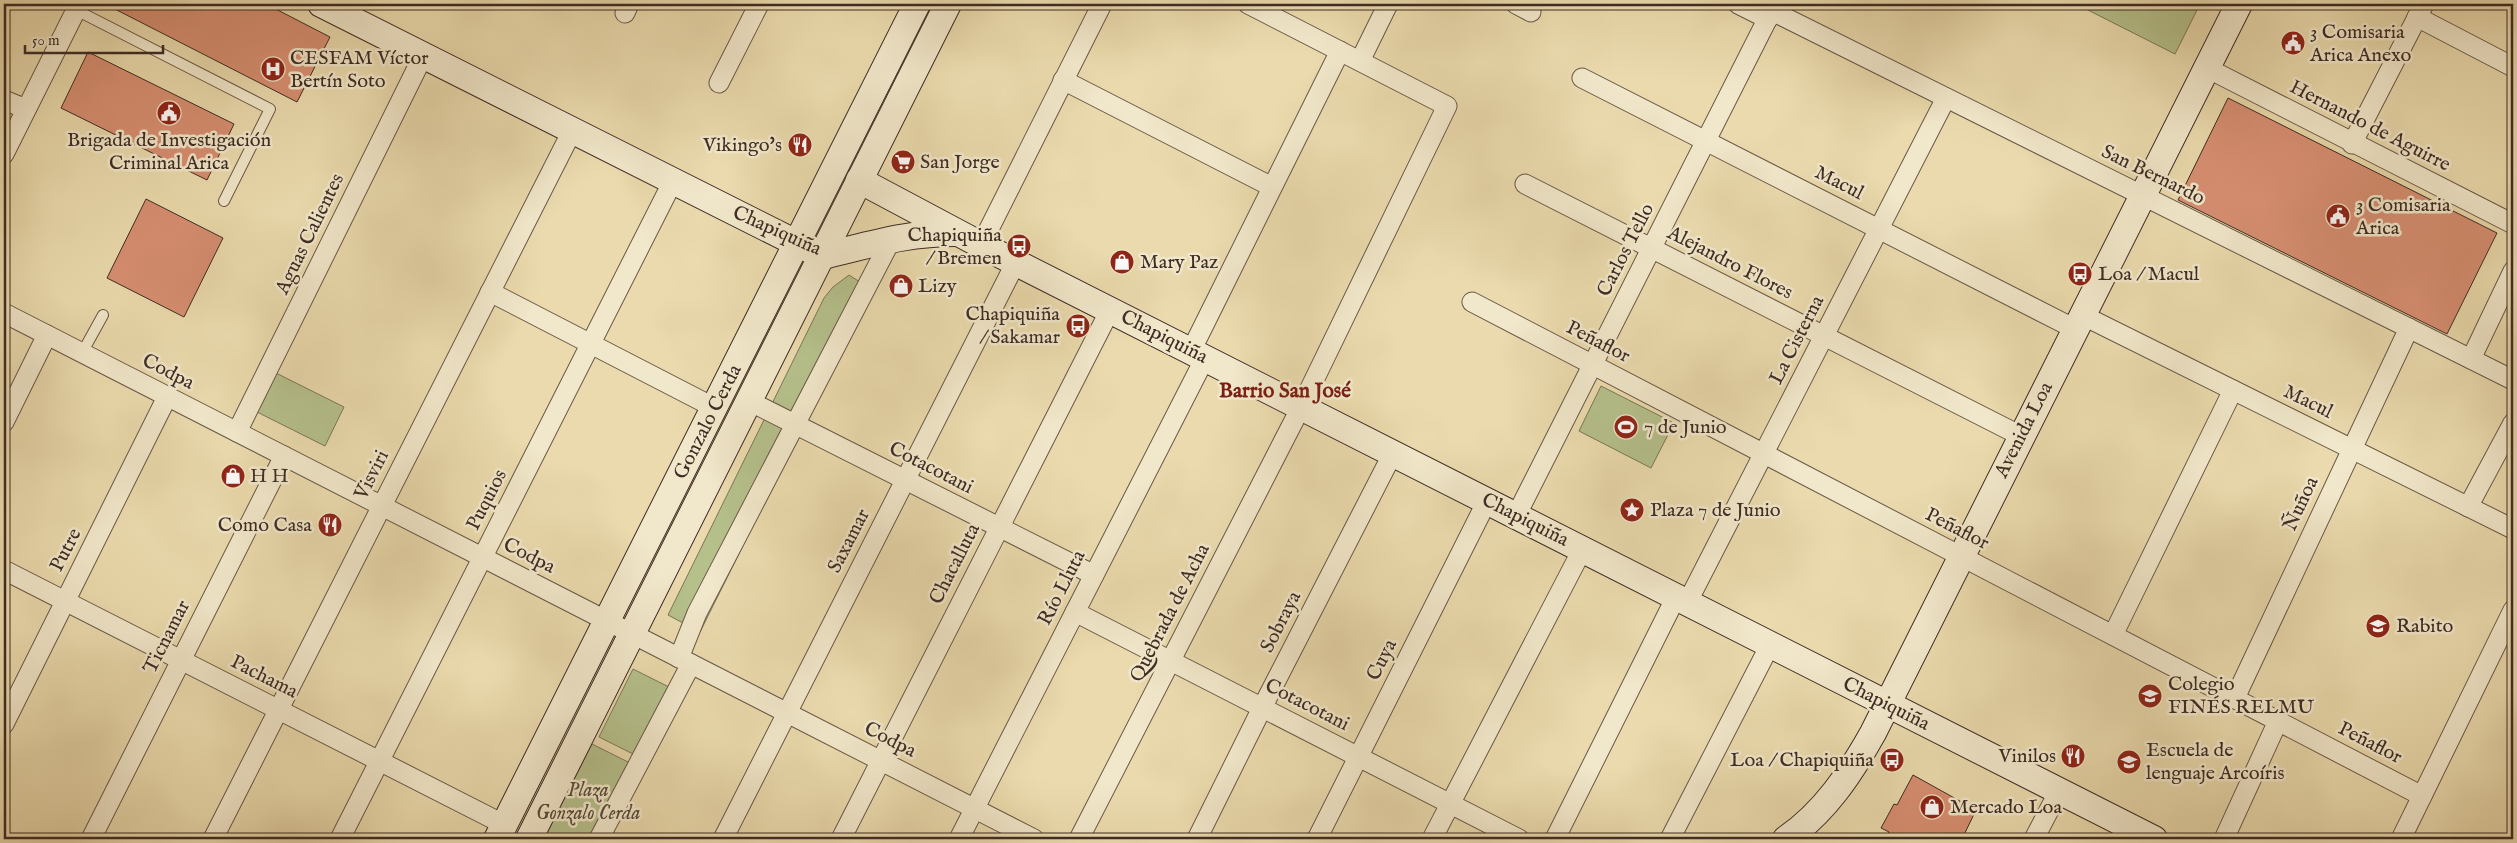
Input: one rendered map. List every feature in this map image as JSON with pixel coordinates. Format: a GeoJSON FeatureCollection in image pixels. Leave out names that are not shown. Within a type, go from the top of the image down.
{"type":"FeatureCollection","features":[{"type":"Feature","properties":{"kind":"street","name":"Chapiquiña"},"geometry":{"type":"LineString","coordinates":[[321,4],[822,256],[892,238],[919,234],[970,239],[2154,839]]}},
{"type":"Feature","properties":{"kind":"street"},"geometry":{"type":"LineString","coordinates":[[719,83],[759,4]]}},
{"type":"Feature","properties":{"kind":"street","name":"Gonzalo Cerda"},"geometry":{"type":"LineString","coordinates":[[501,832],[798,244],[916,4]]}},
{"type":"Feature","properties":{"kind":"street","name":"Gonzalo Cerda"},"geometry":{"type":"LineString","coordinates":[[529,839],[948,4]]}},
{"type":"Feature","properties":{"kind":"street"},"geometry":{"type":"LineString","coordinates":[[859,180],[970,239],[1063,80],[1102,4]]}},
{"type":"Feature","properties":{"kind":"street"},"geometry":{"type":"LineString","coordinates":[[1248,4],[1279,11],[1340,51],[1360,61],[1388,4]]}},
{"type":"Feature","properties":{"kind":"street","name":"San Bernardo"},"geometry":{"type":"LineString","coordinates":[[1738,4],[1772,11],[2513,380]]}},
{"type":"Feature","properties":{"kind":"street","name":"Avenida Loa"},"geometry":{"type":"LineString","coordinates":[[1799,832],[1829,801],[1852,770],[2239,4]]}},
{"type":"Feature","properties":{"kind":"street"},"geometry":{"type":"LineString","coordinates":[[4,154],[73,6]]}},
{"type":"Feature","properties":{"kind":"street","name":"Carlos Tello"},"geometry":{"type":"LineString","coordinates":[[1516,516],[1772,11]]}},
{"type":"Feature","properties":{"kind":"street"},"geometry":{"type":"LineString","coordinates":[[2352,144],[2421,11],[2513,67]]}},
{"type":"Feature","properties":{"kind":"street","name":"Río Lluta"},"geometry":{"type":"LineString","coordinates":[[960,839],[1094,575],[1198,355],[1272,187],[1340,51]]}},
{"type":"Feature","properties":{"kind":"street","name":"Aguas Calientes"},"geometry":{"type":"LineString","coordinates":[[237,432],[423,56]]}},
{"type":"Feature","properties":{"kind":"street","name":"Quebrada de Acha"},"geometry":{"type":"LineString","coordinates":[[1080,839],[1301,407],[1447,106],[1360,61]]}},
{"type":"Feature","properties":{"kind":"street","name":"Hernando de Aguirre"},"geometry":{"type":"LineString","coordinates":[[2207,68],[2352,144],[2513,224]]}},
{"type":"Feature","properties":{"kind":"street","name":"Macul"},"geometry":{"type":"LineString","coordinates":[[1582,78],[1879,229],[2078,322],[2233,390],[2513,529]]}},
{"type":"Feature","properties":{"kind":"street"},"geometry":{"type":"LineString","coordinates":[[1063,80],[1272,187]]}},
{"type":"Feature","properties":{"kind":"street","name":"La Cisterna"},"geometry":{"type":"LineString","coordinates":[[1555,839],[1681,600],[1764,454],[1946,98]]}},
{"type":"Feature","properties":{"kind":"street"},"geometry":{"type":"LineString","coordinates":[[4,100],[26,109]]}},
{"type":"Feature","properties":{"kind":"street","name":"Visviri"},"geometry":{"type":"LineString","coordinates":[[213,839],[572,131]]}},
{"type":"Feature","properties":{"kind":"street","name":"Puquios"},"geometry":{"type":"LineString","coordinates":[[340,839],[673,181]]}},
{"type":"Feature","properties":{"kind":"street","name":"Alejandro Flores"},"geometry":{"type":"LineString","coordinates":[[1525,184],[2021,436]]}},
{"type":"Feature","properties":{"kind":"street"},"geometry":{"type":"LineString","coordinates":[[599,839],[685,661],[697,613],[892,238]]}},
{"type":"Feature","properties":{"kind":"street","name":"Saxamar"},"geometry":{"type":"LineString","coordinates":[[723,839],[1016,262]]}},
{"type":"Feature","properties":{"kind":"street"},"geometry":{"type":"LineString","coordinates":[[2471,359],[2513,271]]}},
{"type":"Feature","properties":{"kind":"street"},"geometry":{"type":"LineString","coordinates":[[490,292],[715,408]]}},
{"type":"Feature","properties":{"kind":"street","name":"Peñaflor"},"geometry":{"type":"LineString","coordinates":[[1472,302],[2422,796]]}},
{"type":"Feature","properties":{"kind":"street","name":"Chacalluta"},"geometry":{"type":"LineString","coordinates":[[842,839],[1110,310]]}},
{"type":"Feature","properties":{"kind":"street","name":"Codpa"},"geometry":{"type":"LineString","coordinates":[[4,313],[1034,839]]}},
{"type":"Feature","properties":{"kind":"street","name":"Ñuñoa"},"geometry":{"type":"LineString","coordinates":[[2235,698],[2409,328]]}},
{"type":"Feature","properties":{"kind":"street"},"geometry":{"type":"LineString","coordinates":[[4,422],[47,335]]}},
{"type":"Feature","properties":{"kind":"street"},"geometry":{"type":"LineString","coordinates":[[2113,635],[2233,390]]}},
{"type":"Feature","properties":{"kind":"street","name":"Putre"},"geometry":{"type":"LineString","coordinates":[[4,724],[168,397]]}},
{"type":"Feature","properties":{"kind":"street","name":"Cotacotani"},"geometry":{"type":"LineString","coordinates":[[749,401],[1094,575]]}},
{"type":"Feature","properties":{"kind":"street"},"geometry":{"type":"LineString","coordinates":[[2468,507],[2513,423]]}},
{"type":"Feature","properties":{"kind":"street","name":"Sobraya"},"geometry":{"type":"LineString","coordinates":[[1198,839],[1262,708],[1393,453]]}},
{"type":"Feature","properties":{"kind":"street","name":"Ticnamar"},"geometry":{"type":"LineString","coordinates":[[91,839],[284,456]]}},
{"type":"Feature","properties":{"kind":"street","name":"Cuya"},"geometry":{"type":"LineString","coordinates":[[1317,839],[1487,501]]}},
{"type":"Feature","properties":{"kind":"street"},"geometry":{"type":"LineString","coordinates":[[1432,839],[1582,550]]}},
{"type":"Feature","properties":{"kind":"street","name":"Pachama"},"geometry":{"type":"LineString","coordinates":[[4,570],[380,761],[501,832]]}},
{"type":"Feature","properties":{"kind":"street"},"geometry":{"type":"LineString","coordinates":[[2401,839],[2513,610]]}},
{"type":"Feature","properties":{"kind":"street","name":"Cotacotani"},"geometry":{"type":"LineString","coordinates":[[1075,612],[1519,839]]}},
{"type":"Feature","properties":{"kind":"street"},"geometry":{"type":"LineString","coordinates":[[1670,839],[1770,645]]}},
{"type":"Feature","properties":{"kind":"street"},"geometry":{"type":"LineString","coordinates":[[2224,839],[2278,721]]}},
{"type":"Feature","properties":{"kind":"street"},"geometry":{"type":"LineString","coordinates":[[2034,839],[2059,791]]}},
{"type":"Feature","properties":{"kind":"lane"},"geometry":{"type":"LineString","coordinates":[[73,6],[270,109],[224,201]]}},
{"type":"Feature","properties":{"kind":"lane"},"geometry":{"type":"LineString","coordinates":[[82,353],[102,315]]}},
{"type":"Feature","properties":{"kind":"green space"},"geometry":{"type":"Polygon","coordinates":[[[2076,4],[2200,4],[2175,54],[2076,4]]]}},
{"type":"Feature","properties":{"kind":"green space"},"geometry":{"type":"Polygon","coordinates":[[[849,275],[871,289],[700,632],[668,615],[824,298],[833,287],[849,275]]]}},
{"type":"Feature","properties":{"kind":"green space"},"geometry":{"type":"Polygon","coordinates":[[[276,373],[344,407],[325,446],[257,412],[276,373]]]}},
{"type":"Feature","properties":{"kind":"green space","name":"7 de Junio"},"geometry":{"type":"Polygon","coordinates":[[[1601,386],[1674,423],[1651,468],[1579,431],[1601,386]]]}},
{"type":"Feature","properties":{"kind":"green space"},"geometry":{"type":"Polygon","coordinates":[[[633,669],[673,689],[639,757],[599,737],[633,669]]]}},
{"type":"Feature","properties":{"kind":"green space","name":"Plaza Gonzalo Cerda"},"geometry":{"type":"Polygon","coordinates":[[[592,744],[632,764],[594,839],[544,839],[592,744]]]}},
{"type":"Feature","properties":{"kind":"building","name":"CESFAM Víctor Bertín Soto"},"geometry":{"type":"Polygon","coordinates":[[[105,4],[266,4],[330,37],[297,102],[105,4]]]}},
{"type":"Feature","properties":{"kind":"building"},"geometry":{"type":"Polygon","coordinates":[[[88,52],[234,124],[207,180],[61,108],[88,52]]]}},
{"type":"Feature","properties":{"kind":"building","name":"3 Comisaria Arica"},"geometry":{"type":"Polygon","coordinates":[[[2228,98],[2497,233],[2447,334],[2178,200],[2228,98]]]}},
{"type":"Feature","properties":{"kind":"building"},"geometry":{"type":"Polygon","coordinates":[[[146,199],[223,238],[184,317],[107,278],[146,199]]]}},
{"type":"Feature","properties":{"kind":"building","name":"Mercado Loa"},"geometry":{"type":"Polygon","coordinates":[[[1913,775],[1976,810],[1962,839],[1885,839],[1889,832],[1881,828],[1894,804],[1897,805],[1913,775]]]}},
{"type":"Feature","properties":{"kind":"place","name":"3 Comisaria Arica Anexo"},"geometry":{"type":"Point","coordinates":[2293,43]}},
{"type":"Feature","properties":{"kind":"place","name":"CESFAM Víctor Bertín Soto"},"geometry":{"type":"Point","coordinates":[273,69]}},
{"type":"Feature","properties":{"kind":"place","name":"Brigada de Investigación Criminal Arica"},"geometry":{"type":"Point","coordinates":[169,113]}},
{"type":"Feature","properties":{"kind":"place","name":"Vikingo's"},"geometry":{"type":"Point","coordinates":[800,145]}},
{"type":"Feature","properties":{"kind":"place","name":"San Jorge"},"geometry":{"type":"Point","coordinates":[903,162]}},
{"type":"Feature","properties":{"kind":"place","name":"3 Comisaria Arica"},"geometry":{"type":"Point","coordinates":[2338,216]}},
{"type":"Feature","properties":{"kind":"place","name":"Chapiquiña / Bremen"},"geometry":{"type":"Point","coordinates":[1019,246]}},
{"type":"Feature","properties":{"kind":"place","name":"Mary Paz"},"geometry":{"type":"Point","coordinates":[1122,262]}},
{"type":"Feature","properties":{"kind":"place","name":"Loa / Macul"},"geometry":{"type":"Point","coordinates":[2080,274]}},
{"type":"Feature","properties":{"kind":"place","name":"Lizy"},"geometry":{"type":"Point","coordinates":[901,286]}},
{"type":"Feature","properties":{"kind":"place","name":"Chapiquiña / Sakamar"},"geometry":{"type":"Point","coordinates":[1078,326]}},
{"type":"Feature","properties":{"kind":"place","name":"7 de Junio"},"geometry":{"type":"Point","coordinates":[1626,427]}},
{"type":"Feature","properties":{"kind":"place","name":"H H"},"geometry":{"type":"Point","coordinates":[233,476]}},
{"type":"Feature","properties":{"kind":"place","name":"Plaza 7 de Junio"},"geometry":{"type":"Point","coordinates":[1632,510]}},
{"type":"Feature","properties":{"kind":"place","name":"Como Casa"},"geometry":{"type":"Point","coordinates":[330,525]}},
{"type":"Feature","properties":{"kind":"place","name":"Rabito"},"geometry":{"type":"Point","coordinates":[2378,626]}},
{"type":"Feature","properties":{"kind":"place","name":"Colegio FINÉS RELMU"},"geometry":{"type":"Point","coordinates":[2150,696]}},
{"type":"Feature","properties":{"kind":"place","name":"Vinilos"},"geometry":{"type":"Point","coordinates":[2073,756]}},
{"type":"Feature","properties":{"kind":"place","name":"Loa / Chapiquiña"},"geometry":{"type":"Point","coordinates":[1892,760]}},
{"type":"Feature","properties":{"kind":"place","name":"Escuela de lenguaje Arcoíris"},"geometry":{"type":"Point","coordinates":[2129,762]}},
{"type":"Feature","properties":{"kind":"place","name":"Mercado Loa"},"geometry":{"type":"Point","coordinates":[1932,807]}},
{"type":"Feature","properties":{"kind":"district","name":"Barrio San José"},"geometry":{"type":"Point","coordinates":[1285,391]}}]}
